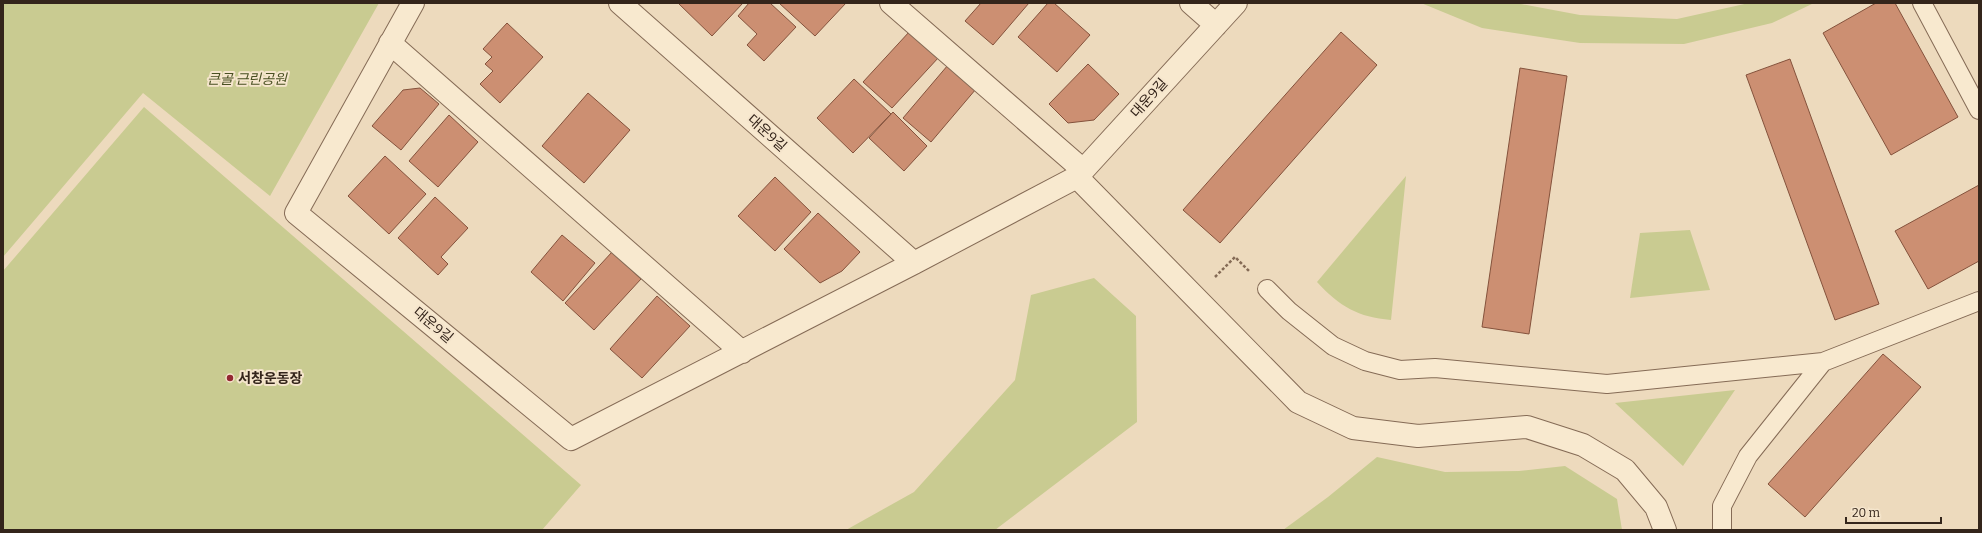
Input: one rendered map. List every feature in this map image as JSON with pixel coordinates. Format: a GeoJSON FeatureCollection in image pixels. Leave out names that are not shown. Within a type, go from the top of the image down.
{"type":"FeatureCollection","features":[{"type":"Feature","properties":{"kind":"street","name":"대운9길"},"geometry":{"type":"LineString","coordinates":[[413,3],[296,213],[571,439],[914,263],[1080,174],[1236,3]]}},
{"type":"Feature","properties":{"kind":"street","name":"대운9길"},"geometry":{"type":"LineString","coordinates":[[620,3],[914,263]]}},
{"type":"Feature","properties":{"kind":"street"},"geometry":{"type":"LineString","coordinates":[[891,3],[1080,174],[1195,297],[1298,402],[1353,428],[1418,436],[1527,427],[1583,445],[1625,470],[1656,507],[1665,530]]}},
{"type":"Feature","properties":{"kind":"street"},"geometry":{"type":"LineString","coordinates":[[1191,3],[1216,25]]}},
{"type":"Feature","properties":{"kind":"street"},"geometry":{"type":"LineString","coordinates":[[390,43],[742,352]]}},
{"type":"Feature","properties":{"kind":"lane"},"geometry":{"type":"LineString","coordinates":[[1922,3],[1979,110]]}},
{"type":"Feature","properties":{"kind":"lane"},"geometry":{"type":"LineString","coordinates":[[1267,289],[1289,311],[1332,346],[1365,361],[1400,370],[1434,368],[1607,384],[1823,362],[1979,301]]}},
{"type":"Feature","properties":{"kind":"lane"},"geometry":{"type":"LineString","coordinates":[[1722,530],[1722,506],[1748,456],[1823,362]]}},
{"type":"Feature","properties":{"kind":"path"},"geometry":{"type":"LineString","coordinates":[[1195,297],[1235,257],[1267,289]]}},
{"type":"Feature","properties":{"kind":"green space","name":"큰골 근린공원"},"geometry":{"type":"Polygon","coordinates":[[[3,3],[379,3],[270,196],[143,93],[3,257],[3,3]]]}},
{"type":"Feature","properties":{"kind":"green space"},"geometry":{"type":"Polygon","coordinates":[[[1421,3],[1516,3],[1580,15],[1677,19],[1749,3],[1814,3],[1772,23],[1684,44],[1580,43],[1482,28],[1421,3]]]}},
{"type":"Feature","properties":{"kind":"green space","name":"서창운동장"},"geometry":{"type":"Polygon","coordinates":[[[144,107],[581,485],[542,530],[3,530],[3,271],[144,107]]]}},
{"type":"Feature","properties":{"kind":"green space"},"geometry":{"type":"Polygon","coordinates":[[[1406,176],[1391,320],[1379,319],[1350,309],[1325,291],[1317,282],[1406,176]]]}},
{"type":"Feature","properties":{"kind":"green space"},"geometry":{"type":"Polygon","coordinates":[[[1690,230],[1710,290],[1630,298],[1640,233],[1690,230]]]}},
{"type":"Feature","properties":{"kind":"green space"},"geometry":{"type":"Polygon","coordinates":[[[1094,278],[1136,316],[1137,422],[995,530],[846,530],[914,492],[1015,380],[1031,295],[1094,278]]]}},
{"type":"Feature","properties":{"kind":"green space"},"geometry":{"type":"Polygon","coordinates":[[[1735,390],[1683,466],[1615,403],[1735,390]]]}},
{"type":"Feature","properties":{"kind":"green space"},"geometry":{"type":"Polygon","coordinates":[[[1377,457],[1445,472],[1519,471],[1565,466],[1617,499],[1622,530],[1283,530],[1328,497],[1377,457]]]}},
{"type":"Feature","properties":{"kind":"building"},"geometry":{"type":"Polygon","coordinates":[[[678,3],[743,3],[712,36],[678,3]]]}},
{"type":"Feature","properties":{"kind":"building"},"geometry":{"type":"Polygon","coordinates":[[[749,3],[770,3],[796,27],[764,61],[747,45],[757,34],[738,16],[749,3]]]}},
{"type":"Feature","properties":{"kind":"building"},"geometry":{"type":"Polygon","coordinates":[[[779,3],[846,3],[815,36],[779,3]]]}},
{"type":"Feature","properties":{"kind":"building"},"geometry":{"type":"Polygon","coordinates":[[[981,3],[1029,3],[993,45],[965,21],[981,3]]]}},
{"type":"Feature","properties":{"kind":"building"},"geometry":{"type":"Polygon","coordinates":[[[1048,3],[1054,3],[1090,35],[1057,72],[1018,37],[1048,3]]]}},
{"type":"Feature","properties":{"kind":"building"},"geometry":{"type":"Polygon","coordinates":[[[1876,3],[1895,3],[1958,117],[1891,155],[1823,33],[1876,3]]]}},
{"type":"Feature","properties":{"kind":"building"},"geometry":{"type":"Polygon","coordinates":[[[507,23],[543,57],[500,103],[480,84],[493,71],[485,64],[492,57],[483,49],[507,23]]]}},
{"type":"Feature","properties":{"kind":"building"},"geometry":{"type":"Polygon","coordinates":[[[910,31],[939,57],[892,108],[863,82],[910,31]]]}},
{"type":"Feature","properties":{"kind":"building"},"geometry":{"type":"Polygon","coordinates":[[[1341,32],[1377,65],[1220,243],[1183,210],[1341,32]]]}},
{"type":"Feature","properties":{"kind":"building"},"geometry":{"type":"Polygon","coordinates":[[[1790,59],[1879,304],[1835,320],[1746,75],[1790,59]]]}},
{"type":"Feature","properties":{"kind":"building"},"geometry":{"type":"Polygon","coordinates":[[[1088,64],[1119,94],[1094,120],[1068,123],[1049,104],[1088,64]]]}},
{"type":"Feature","properties":{"kind":"building"},"geometry":{"type":"Polygon","coordinates":[[[948,65],[976,89],[931,142],[903,118],[948,65]]]}},
{"type":"Feature","properties":{"kind":"building"},"geometry":{"type":"Polygon","coordinates":[[[1520,68],[1567,76],[1529,334],[1482,327],[1520,68]]]}},
{"type":"Feature","properties":{"kind":"building"},"geometry":{"type":"Polygon","coordinates":[[[854,79],[891,114],[853,153],[817,118],[854,79]]]}},
{"type":"Feature","properties":{"kind":"building"},"geometry":{"type":"Polygon","coordinates":[[[420,88],[439,104],[401,150],[372,126],[403,90],[420,88]]]}},
{"type":"Feature","properties":{"kind":"building"},"geometry":{"type":"Polygon","coordinates":[[[588,93],[630,130],[584,183],[542,146],[588,93]]]}},
{"type":"Feature","properties":{"kind":"building"},"geometry":{"type":"Polygon","coordinates":[[[893,112],[927,146],[904,171],[869,138],[893,112]]]}},
{"type":"Feature","properties":{"kind":"building"},"geometry":{"type":"Polygon","coordinates":[[[449,115],[478,142],[438,187],[409,161],[449,115]]]}},
{"type":"Feature","properties":{"kind":"building"},"geometry":{"type":"Polygon","coordinates":[[[385,156],[426,194],[389,234],[348,196],[385,156]]]}},
{"type":"Feature","properties":{"kind":"building"},"geometry":{"type":"Polygon","coordinates":[[[775,177],[811,212],[775,251],[738,216],[775,177]]]}},
{"type":"Feature","properties":{"kind":"building"},"geometry":{"type":"Polygon","coordinates":[[[1979,185],[1979,261],[1928,289],[1895,231],[1979,185]]]}},
{"type":"Feature","properties":{"kind":"building"},"geometry":{"type":"Polygon","coordinates":[[[435,197],[468,228],[441,257],[448,264],[438,275],[398,238],[435,197]]]}},
{"type":"Feature","properties":{"kind":"building"},"geometry":{"type":"Polygon","coordinates":[[[818,213],[860,252],[842,271],[820,283],[784,249],[818,213]]]}},
{"type":"Feature","properties":{"kind":"building"},"geometry":{"type":"Polygon","coordinates":[[[562,235],[595,263],[563,301],[531,272],[562,235]]]}},
{"type":"Feature","properties":{"kind":"building"},"geometry":{"type":"Polygon","coordinates":[[[612,252],[641,279],[594,330],[565,303],[612,252]]]}},
{"type":"Feature","properties":{"kind":"building"},"geometry":{"type":"Polygon","coordinates":[[[657,296],[690,326],[642,378],[610,349],[657,296]]]}},
{"type":"Feature","properties":{"kind":"building"},"geometry":{"type":"Polygon","coordinates":[[[1883,354],[1921,387],[1805,517],[1768,484],[1883,354]]]}},
{"type":"Feature","properties":{"kind":"place","name":"서창운동장"},"geometry":{"type":"Point","coordinates":[230,378]}}]}
